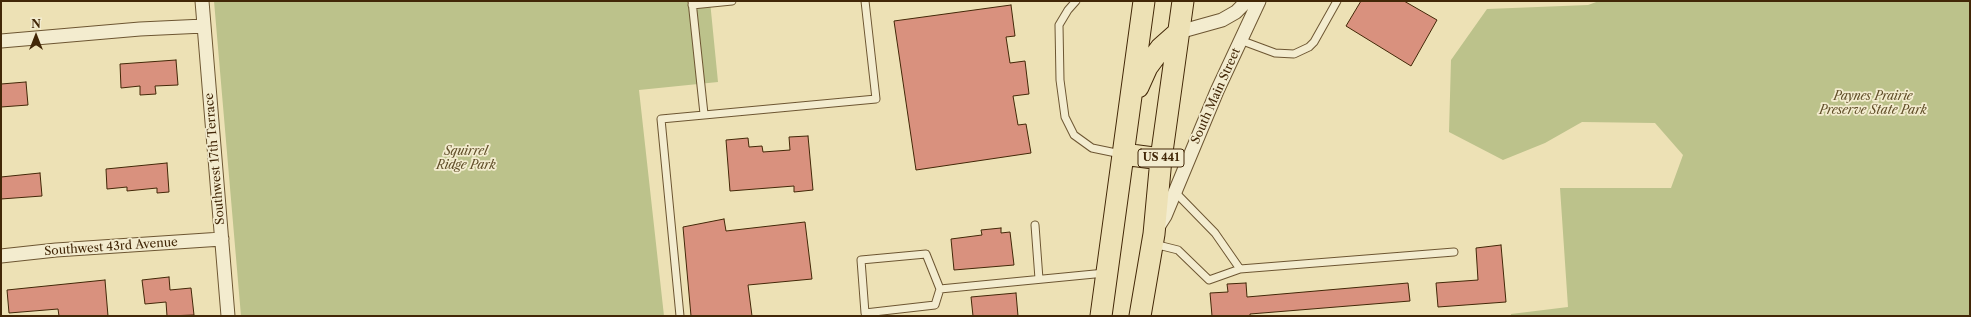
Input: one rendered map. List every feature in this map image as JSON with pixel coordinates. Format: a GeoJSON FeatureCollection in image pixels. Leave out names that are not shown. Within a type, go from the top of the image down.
{"type":"FeatureCollection","features":[{"type":"Feature","properties":{"kind":"main road","name":"US 441"},"geometry":{"type":"LineString","coordinates":[[1101,316],[1144,1]]}},
{"type":"Feature","properties":{"kind":"main road","name":"US 441"},"geometry":{"type":"LineString","coordinates":[[1140,316],[1153,239],[1161,159],[1183,1]]}},
{"type":"Feature","properties":{"kind":"main road"},"geometry":{"type":"LineString","coordinates":[[1130,103],[1147,66],[1161,48],[1179,32]]}},
{"type":"Feature","properties":{"kind":"main road"},"geometry":{"type":"LineString","coordinates":[[1123,154],[1161,159]]}},
{"type":"Feature","properties":{"kind":"street","name":"Southwest 17th Terrace"},"geometry":{"type":"LineString","coordinates":[[202,1],[228,316]]}},
{"type":"Feature","properties":{"kind":"street"},"geometry":{"type":"LineString","coordinates":[[1179,32],[1222,20],[1236,12],[1247,1]]}},
{"type":"Feature","properties":{"kind":"street","name":"South Main Street"},"geometry":{"type":"LineString","coordinates":[[1153,239],[1165,216],[1217,91],[1259,1]]}},
{"type":"Feature","properties":{"kind":"street"},"geometry":{"type":"LineString","coordinates":[[1,41],[140,29],[204,26]]}},
{"type":"Feature","properties":{"kind":"street","name":"Southwest 43rd Avenue"},"geometry":{"type":"LineString","coordinates":[[1,256],[56,250],[222,239]]}},
{"type":"Feature","properties":{"kind":"lane"},"geometry":{"type":"LineString","coordinates":[[704,114],[692,3],[732,1]]}},
{"type":"Feature","properties":{"kind":"lane"},"geometry":{"type":"LineString","coordinates":[[680,316],[661,119],[876,99],[865,1]]}},
{"type":"Feature","properties":{"kind":"lane"},"geometry":{"type":"LineString","coordinates":[[1076,1],[1068,10],[1059,26],[1060,80],[1065,117],[1074,135],[1092,148],[1123,154]]}},
{"type":"Feature","properties":{"kind":"lane"},"geometry":{"type":"LineString","coordinates":[[1240,40],[1275,53],[1294,54],[1309,47],[1314,42],[1337,1]]}},
{"type":"Feature","properties":{"kind":"lane"},"geometry":{"type":"LineString","coordinates":[[1175,192],[1216,233],[1240,269]]}},
{"type":"Feature","properties":{"kind":"lane"},"geometry":{"type":"LineString","coordinates":[[1035,225],[1039,279]]}},
{"type":"Feature","properties":{"kind":"lane"},"geometry":{"type":"LineString","coordinates":[[1153,239],[1178,250],[1209,280],[1240,269],[1454,252]]}},
{"type":"Feature","properties":{"kind":"lane"},"geometry":{"type":"LineString","coordinates":[[926,254],[940,289],[935,305],[866,313],[861,260],[926,254]]}},
{"type":"Feature","properties":{"kind":"lane"},"geometry":{"type":"LineString","coordinates":[[940,289],[1107,273]]}},
{"type":"Feature","properties":{"kind":"green space","name":"Squirrel Ridge Park"},"geometry":{"type":"Polygon","coordinates":[[[214,1],[710,1],[718,82],[639,90],[664,316],[241,316],[214,1]]]}},
{"type":"Feature","properties":{"kind":"green space","name":"Paynes Prairie Preserve State Park"},"geometry":{"type":"Polygon","coordinates":[[[1599,1],[1970,1],[1970,316],[1511,316],[1511,314],[1568,307],[1560,188],[1671,188],[1683,155],[1655,123],[1582,122],[1545,143],[1503,160],[1449,132],[1451,60],[1487,9],[1588,5],[1599,1]]]}},
{"type":"Feature","properties":{"kind":"building"},"geometry":{"type":"Polygon","coordinates":[[[1361,1],[1404,1],[1437,20],[1411,66],[1346,26],[1361,1]]]}},
{"type":"Feature","properties":{"kind":"building"},"geometry":{"type":"Polygon","coordinates":[[[1011,5],[1015,36],[1006,37],[1010,63],[1025,61],[1029,94],[1013,96],[1018,125],[1026,124],[1031,153],[916,170],[894,21],[1011,5]]]}},
{"type":"Feature","properties":{"kind":"building"},"geometry":{"type":"Polygon","coordinates":[[[176,60],[178,85],[155,86],[156,94],[140,95],[140,86],[121,88],[120,64],[176,60]]]}},
{"type":"Feature","properties":{"kind":"building"},"geometry":{"type":"Polygon","coordinates":[[[26,82],[28,105],[1,107],[1,84],[26,82]]]}},
{"type":"Feature","properties":{"kind":"building"},"geometry":{"type":"Polygon","coordinates":[[[808,136],[813,190],[794,192],[794,186],[730,191],[726,140],[748,138],[749,147],[762,146],[763,152],[790,150],[789,137],[808,136]]]}},
{"type":"Feature","properties":{"kind":"building"},"geometry":{"type":"Polygon","coordinates":[[[167,163],[169,192],[157,193],[157,188],[127,191],[127,187],[107,189],[106,169],[167,163]]]}},
{"type":"Feature","properties":{"kind":"building"},"geometry":{"type":"Polygon","coordinates":[[[40,173],[42,196],[1,199],[1,177],[40,173]]]}},
{"type":"Feature","properties":{"kind":"building"},"geometry":{"type":"Polygon","coordinates":[[[724,219],[726,231],[805,222],[812,279],[748,285],[752,316],[691,316],[683,227],[724,219]]]}},
{"type":"Feature","properties":{"kind":"building"},"geometry":{"type":"Polygon","coordinates":[[[1001,228],[1001,233],[1010,232],[1014,265],[954,270],[951,239],[982,235],[981,230],[1001,228]]]}},
{"type":"Feature","properties":{"kind":"building"},"geometry":{"type":"Polygon","coordinates":[[[1501,245],[1506,302],[1438,307],[1436,283],[1478,280],[1476,248],[1501,245]]]}},
{"type":"Feature","properties":{"kind":"building"},"geometry":{"type":"Polygon","coordinates":[[[169,277],[170,290],[191,288],[194,315],[167,316],[166,302],[145,304],[142,280],[169,277]]]}},
{"type":"Feature","properties":{"kind":"building"},"geometry":{"type":"Polygon","coordinates":[[[105,280],[108,316],[59,316],[58,309],[9,313],[7,290],[105,280]]]}},
{"type":"Feature","properties":{"kind":"building"},"geometry":{"type":"Polygon","coordinates":[[[1246,283],[1247,297],[1408,283],[1410,301],[1250,314],[1250,316],[1212,316],[1210,293],[1228,292],[1227,284],[1246,283]]]}},
{"type":"Feature","properties":{"kind":"building"},"geometry":{"type":"Polygon","coordinates":[[[1016,293],[1018,316],[973,316],[971,297],[1016,293]]]}}]}
